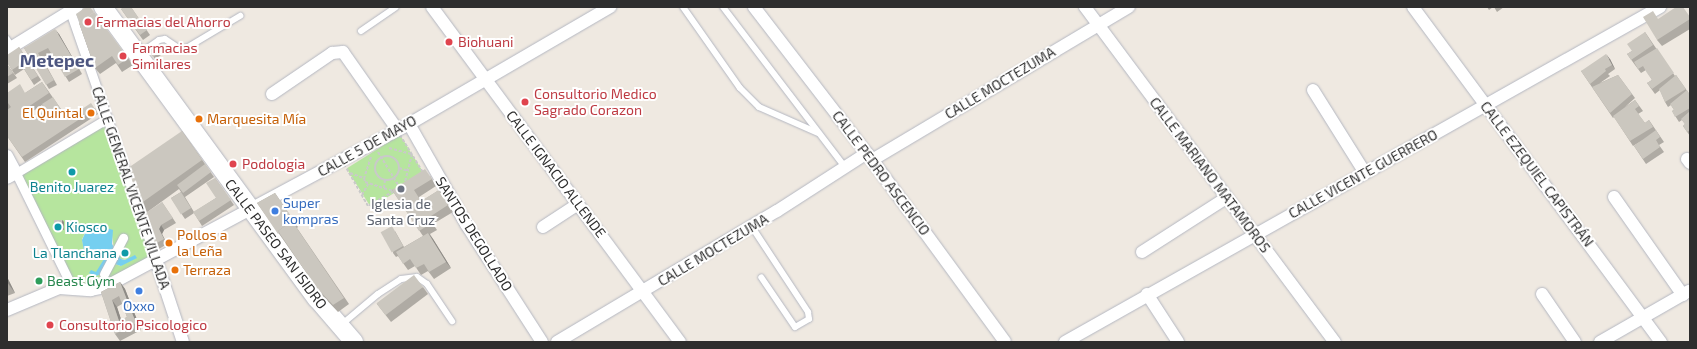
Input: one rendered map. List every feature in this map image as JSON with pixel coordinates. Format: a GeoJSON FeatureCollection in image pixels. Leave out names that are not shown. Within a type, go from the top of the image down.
{"type":"FeatureCollection","features":[{"type":"Feature","properties":{"kind":"main road","name":"CALLE PASEO SAN ISIDRO"},"geometry":{"type":"LineString","coordinates":[[103,7],[250,210],[346,337]]}},
{"type":"Feature","properties":{"kind":"street","name":"CALLE IGNACIO ALLENDE"},"geometry":{"type":"LineString","coordinates":[[432,7],[680,342]]}},
{"type":"Feature","properties":{"kind":"street","name":"CALLE 5 DE MAYO"},"geometry":{"type":"LineString","coordinates":[[7,310],[49,291],[73,288],[91,290],[105,287],[409,124],[610,7]]}},
{"type":"Feature","properties":{"kind":"street","name":"CALLE PEDRO ASCENCIO"},"geometry":{"type":"LineString","coordinates":[[754,7],[869,156],[1005,342]]}},
{"type":"Feature","properties":{"kind":"street","name":"CALLE MARIANO MATAMOROS"},"geometry":{"type":"LineString","coordinates":[[1085,7],[1226,198],[1335,342]]}},
{"type":"Feature","properties":{"kind":"street","name":"CALLE MOCTEZUMA"},"geometry":{"type":"LineString","coordinates":[[557,342],[752,227],[845,167],[869,156],[1128,7]]}},
{"type":"Feature","properties":{"kind":"street","name":"CALLE EZEQUIEL CAPISTRÁN"},"geometry":{"type":"LineString","coordinates":[[1413,7],[1661,342]]}},
{"type":"Feature","properties":{"kind":"street","name":"CALLE VICENTE GUERRERO"},"geometry":{"type":"LineString","coordinates":[[1065,342],[1147,294],[1486,106],[1660,7]]}},
{"type":"Feature","properties":{"kind":"street"},"geometry":{"type":"LineString","coordinates":[[9,45],[74,9]]}},
{"type":"Feature","properties":{"kind":"street","name":"CALLE GENERAL VICENTE VILLADA"},"geometry":{"type":"LineString","coordinates":[[74,9],[108,118],[183,342]]}},
{"type":"Feature","properties":{"kind":"street"},"geometry":{"type":"LineString","coordinates":[[272,94],[332,53],[343,52],[397,130]]}},
{"type":"Feature","properties":{"kind":"street"},"geometry":{"type":"LineString","coordinates":[[1313,90],[1364,173]]}},
{"type":"Feature","properties":{"kind":"street"},"geometry":{"type":"LineString","coordinates":[[12,175],[108,118]]}},
{"type":"Feature","properties":{"kind":"street","name":"SANTOS DEGOLLADO"},"geometry":{"type":"LineString","coordinates":[[409,124],[466,224],[542,342]]}},
{"type":"Feature","properties":{"kind":"street"},"geometry":{"type":"LineString","coordinates":[[7,156],[12,175],[73,288]]}},
{"type":"Feature","properties":{"kind":"street"},"geometry":{"type":"LineString","coordinates":[[1600,342],[1687,293],[1614,197]]}},
{"type":"Feature","properties":{"kind":"street"},"geometry":{"type":"LineString","coordinates":[[1142,252],[1226,198]]}},
{"type":"Feature","properties":{"kind":"street"},"geometry":{"type":"LineString","coordinates":[[542,227],[578,204]]}},
{"type":"Feature","properties":{"kind":"street"},"geometry":{"type":"LineString","coordinates":[[104,274],[123,238]]}},
{"type":"Feature","properties":{"kind":"street"},"geometry":{"type":"LineString","coordinates":[[1147,294],[1178,342]]}},
{"type":"Feature","properties":{"kind":"street"},"geometry":{"type":"LineString","coordinates":[[1542,294],[1575,342]]}},
{"type":"Feature","properties":{"kind":"lane"},"geometry":{"type":"LineString","coordinates":[[361,31],[396,7]]}},
{"type":"Feature","properties":{"kind":"lane"},"geometry":{"type":"LineString","coordinates":[[683,7],[740,88],[759,107],[818,133]]}},
{"type":"Feature","properties":{"kind":"lane"},"geometry":{"type":"LineString","coordinates":[[723,7],[845,167]]}},
{"type":"Feature","properties":{"kind":"lane"},"geometry":{"type":"LineString","coordinates":[[138,55],[159,40],[165,39],[180,49],[188,47],[240,16]]}},
{"type":"Feature","properties":{"kind":"lane"},"geometry":{"type":"LineString","coordinates":[[752,227],[808,312],[809,319],[795,327],[761,277]]}},
{"type":"Feature","properties":{"kind":"lane"},"geometry":{"type":"LineString","coordinates":[[346,337],[378,294],[402,279],[417,277],[427,284],[452,321]]}},
{"type":"Feature","properties":{"kind":"path"},"geometry":{"type":"LineString","coordinates":[[400,135],[424,174],[368,206],[344,164],[374,148],[400,135]]}},
{"type":"Feature","properties":{"kind":"path"},"geometry":{"type":"LineString","coordinates":[[378,146],[412,154]]}},
{"type":"Feature","properties":{"kind":"path"},"geometry":{"type":"LineString","coordinates":[[374,148],[400,188]]}},
{"type":"Feature","properties":{"kind":"path"},"geometry":{"type":"LineString","coordinates":[[364,178],[374,148]]}},
{"type":"Feature","properties":{"kind":"path"},"geometry":{"type":"LineString","coordinates":[[392,156],[395,150]]}},
{"type":"Feature","properties":{"kind":"path"},"geometry":{"type":"LineString","coordinates":[[404,186],[412,154]]}},
{"type":"Feature","properties":{"kind":"path"},"geometry":{"type":"LineString","coordinates":[[381,157],[392,156]]}},
{"type":"Feature","properties":{"kind":"path"},"geometry":{"type":"LineString","coordinates":[[392,156],[399,168],[409,170]]}},
{"type":"Feature","properties":{"kind":"path"},"geometry":{"type":"LineString","coordinates":[[375,168],[381,157]]}},
{"type":"Feature","properties":{"kind":"path"},"geometry":{"type":"LineString","coordinates":[[368,166],[375,168]]}},
{"type":"Feature","properties":{"kind":"path"},"geometry":{"type":"LineString","coordinates":[[375,168],[379,177],[385,180],[394,178]]}},
{"type":"Feature","properties":{"kind":"path"},"geometry":{"type":"LineString","coordinates":[[394,178],[399,168]]}},
{"type":"Feature","properties":{"kind":"path"},"geometry":{"type":"LineString","coordinates":[[349,173],[364,178],[368,184],[394,191]]}},
{"type":"Feature","properties":{"kind":"path"},"geometry":{"type":"LineString","coordinates":[[384,188],[385,180]]}},
{"type":"Feature","properties":{"kind":"path"},"geometry":{"type":"LineString","coordinates":[[362,195],[368,184]]}},
{"type":"Feature","properties":{"kind":"green space"},"geometry":{"type":"Polygon","coordinates":[[[106,120],[157,253],[102,283],[83,285],[69,277],[21,173],[106,120]],[[87,229],[82,239],[84,251],[88,257],[97,254],[104,259],[96,276],[109,262],[121,266],[128,260],[121,259],[114,249],[112,235],[87,229]]]}},
{"type":"Feature","properties":{"kind":"green space"},"geometry":{"type":"Polygon","coordinates":[[[400,135],[424,174],[371,207],[347,168],[400,135]]]}},
{"type":"Feature","properties":{"kind":"water"},"geometry":{"type":"Polygon","coordinates":[[[97,225],[113,230],[112,244],[121,259],[125,260],[135,255],[137,258],[121,266],[109,262],[103,273],[96,276],[89,273],[91,270],[96,272],[104,259],[97,254],[88,257],[84,251],[82,240],[87,229],[97,225]]]}},
{"type":"Feature","properties":{"kind":"building"},"geometry":{"type":"Polygon","coordinates":[[[86,7],[90,7],[94,12],[80,23],[76,14],[86,7]]]}},
{"type":"Feature","properties":{"kind":"building"},"geometry":{"type":"Polygon","coordinates":[[[123,7],[131,7],[147,30],[140,35],[121,9],[123,7]]]}},
{"type":"Feature","properties":{"kind":"building"},"geometry":{"type":"Polygon","coordinates":[[[1676,7],[1683,7],[1690,19],[1657,40],[1643,17],[1653,11],[1658,19],[1676,7]]]}},
{"type":"Feature","properties":{"kind":"building"},"geometry":{"type":"Polygon","coordinates":[[[94,12],[128,58],[118,65],[112,56],[95,68],[79,23],[94,12]]]}},
{"type":"Feature","properties":{"kind":"building"},"geometry":{"type":"Polygon","coordinates":[[[55,29],[79,69],[65,77],[48,48],[38,53],[54,80],[46,85],[24,48],[55,29]]]}},
{"type":"Feature","properties":{"kind":"building"},"geometry":{"type":"Polygon","coordinates":[[[1645,32],[1653,45],[1631,60],[1627,54],[1632,51],[1627,44],[1645,32]]]}},
{"type":"Feature","properties":{"kind":"building"},"geometry":{"type":"Polygon","coordinates":[[[155,45],[160,52],[153,57],[148,49],[155,45]]]}},
{"type":"Feature","properties":{"kind":"building"},"geometry":{"type":"Polygon","coordinates":[[[19,47],[38,76],[31,80],[21,64],[12,70],[7,62],[7,55],[19,47]]]}},
{"type":"Feature","properties":{"kind":"building"},"geometry":{"type":"Polygon","coordinates":[[[1657,48],[1674,73],[1652,89],[1647,83],[1652,80],[1643,66],[1638,69],[1634,62],[1657,48]]]}},
{"type":"Feature","properties":{"kind":"building"},"geometry":{"type":"Polygon","coordinates":[[[1606,54],[1612,65],[1605,69],[1606,71],[1590,84],[1581,71],[1606,54]]]}},
{"type":"Feature","properties":{"kind":"building"},"geometry":{"type":"Polygon","coordinates":[[[7,64],[13,73],[7,77],[7,64]]]}},
{"type":"Feature","properties":{"kind":"building"},"geometry":{"type":"Polygon","coordinates":[[[1618,75],[1632,94],[1610,113],[1592,87],[1618,75]]]}},
{"type":"Feature","properties":{"kind":"building"},"geometry":{"type":"Polygon","coordinates":[[[1676,75],[1686,89],[1665,102],[1659,89],[1676,75]]]}},
{"type":"Feature","properties":{"kind":"building"},"geometry":{"type":"Polygon","coordinates":[[[42,82],[49,93],[22,111],[27,117],[32,114],[35,117],[46,110],[42,104],[53,97],[67,119],[91,103],[95,109],[22,157],[7,136],[7,110],[11,107],[8,103],[7,104],[7,93],[20,84],[25,93],[42,82]]]}},
{"type":"Feature","properties":{"kind":"building"},"geometry":{"type":"Polygon","coordinates":[[[1687,90],[1690,95],[1690,108],[1675,117],[1672,111],[1674,110],[1670,104],[1687,90]]]}},
{"type":"Feature","properties":{"kind":"building"},"geometry":{"type":"Polygon","coordinates":[[[1635,100],[1639,106],[1635,109],[1645,123],[1649,120],[1653,127],[1630,141],[1613,116],[1635,100]]]}},
{"type":"Feature","properties":{"kind":"building"},"geometry":{"type":"Polygon","coordinates":[[[1690,111],[1690,130],[1687,132],[1683,126],[1685,124],[1681,119],[1690,111]]]}},
{"type":"Feature","properties":{"kind":"building"},"geometry":{"type":"Polygon","coordinates":[[[1656,130],[1660,137],[1656,140],[1660,147],[1643,159],[1634,146],[1656,130]]]}},
{"type":"Feature","properties":{"kind":"building"},"geometry":{"type":"Polygon","coordinates":[[[182,131],[202,160],[140,204],[128,168],[182,131]]]}},
{"type":"Feature","properties":{"kind":"building"},"geometry":{"type":"Polygon","coordinates":[[[205,164],[211,172],[183,193],[177,185],[205,164]]]}},
{"type":"Feature","properties":{"kind":"building"},"geometry":{"type":"Polygon","coordinates":[[[425,169],[432,179],[414,190],[421,201],[439,190],[448,205],[428,218],[432,223],[419,231],[392,190],[425,169]]]}},
{"type":"Feature","properties":{"kind":"building"},"geometry":{"type":"Polygon","coordinates":[[[215,178],[231,200],[199,221],[193,212],[216,198],[206,183],[215,178]]]}},
{"type":"Feature","properties":{"kind":"building"},"geometry":{"type":"Polygon","coordinates":[[[181,192],[191,208],[181,214],[171,198],[181,192]]]}},
{"type":"Feature","properties":{"kind":"building","name":"Super kompras"},"geometry":{"type":"Polygon","coordinates":[[[275,193],[295,222],[294,223],[292,221],[278,231],[278,234],[257,203],[275,193]]]}},
{"type":"Feature","properties":{"kind":"building"},"geometry":{"type":"Polygon","coordinates":[[[162,202],[173,218],[161,225],[159,229],[164,239],[155,244],[144,214],[162,202]]]}},
{"type":"Feature","properties":{"kind":"building"},"geometry":{"type":"Polygon","coordinates":[[[54,220],[62,220],[62,228],[54,228],[54,220]]]}},
{"type":"Feature","properties":{"kind":"building"},"geometry":{"type":"Polygon","coordinates":[[[292,221],[344,298],[333,305],[316,287],[278,231],[292,221]]]}},
{"type":"Feature","properties":{"kind":"building"},"geometry":{"type":"Polygon","coordinates":[[[392,226],[403,246],[392,252],[381,232],[392,226]]]}},
{"type":"Feature","properties":{"kind":"building"},"geometry":{"type":"Polygon","coordinates":[[[428,233],[446,262],[429,272],[424,264],[416,268],[410,259],[403,264],[396,252],[428,233]]]}},
{"type":"Feature","properties":{"kind":"building"},"geometry":{"type":"Polygon","coordinates":[[[414,275],[423,287],[385,315],[376,303],[414,275]]]}},
{"type":"Feature","properties":{"kind":"building"},"geometry":{"type":"Polygon","coordinates":[[[120,282],[136,323],[115,334],[101,292],[120,282]],[[119,296],[112,300],[119,321],[127,317],[119,296]]]}},
{"type":"Feature","properties":{"kind":"place","name":"Farmacias del Ahorro"},"geometry":{"type":"Point","coordinates":[88,22]}},
{"type":"Feature","properties":{"kind":"place","name":"Biohuani"},"geometry":{"type":"Point","coordinates":[449,42]}},
{"type":"Feature","properties":{"kind":"place","name":"Farmacias Similares"},"geometry":{"type":"Point","coordinates":[123,56]}},
{"type":"Feature","properties":{"kind":"place","name":"Consultorio Medico Sagrado Corazon"},"geometry":{"type":"Point","coordinates":[525,102]}},
{"type":"Feature","properties":{"kind":"place","name":"El Quintal"},"geometry":{"type":"Point","coordinates":[91,113]}},
{"type":"Feature","properties":{"kind":"place","name":"Marquesita Mía"},"geometry":{"type":"Point","coordinates":[199,119]}},
{"type":"Feature","properties":{"kind":"place","name":"Podologia"},"geometry":{"type":"Point","coordinates":[233,164]}},
{"type":"Feature","properties":{"kind":"place","name":"Benito Juarez"},"geometry":{"type":"Point","coordinates":[72,172]}},
{"type":"Feature","properties":{"kind":"place","name":"Iglesia de Santa Cruz"},"geometry":{"type":"Point","coordinates":[401,189]}},
{"type":"Feature","properties":{"kind":"place","name":"Super kompras"},"geometry":{"type":"Point","coordinates":[275,211]}},
{"type":"Feature","properties":{"kind":"place","name":"Kiosco"},"geometry":{"type":"Point","coordinates":[58,227]}},
{"type":"Feature","properties":{"kind":"place","name":"Pollos a la Leña"},"geometry":{"type":"Point","coordinates":[169,243]}},
{"type":"Feature","properties":{"kind":"place","name":"La Tlanchana"},"geometry":{"type":"Point","coordinates":[125,253]}},
{"type":"Feature","properties":{"kind":"place","name":"Terraza"},"geometry":{"type":"Point","coordinates":[175,270]}},
{"type":"Feature","properties":{"kind":"place","name":"Beast Gym"},"geometry":{"type":"Point","coordinates":[39,281]}},
{"type":"Feature","properties":{"kind":"place","name":"Oxxo"},"geometry":{"type":"Point","coordinates":[139,291]}},
{"type":"Feature","properties":{"kind":"place","name":"Consultorio Psicologico"},"geometry":{"type":"Point","coordinates":[50,325]}},
{"type":"Feature","properties":{"kind":"district","name":"Metepec"},"geometry":{"type":"Point","coordinates":[57,60]}}]}
